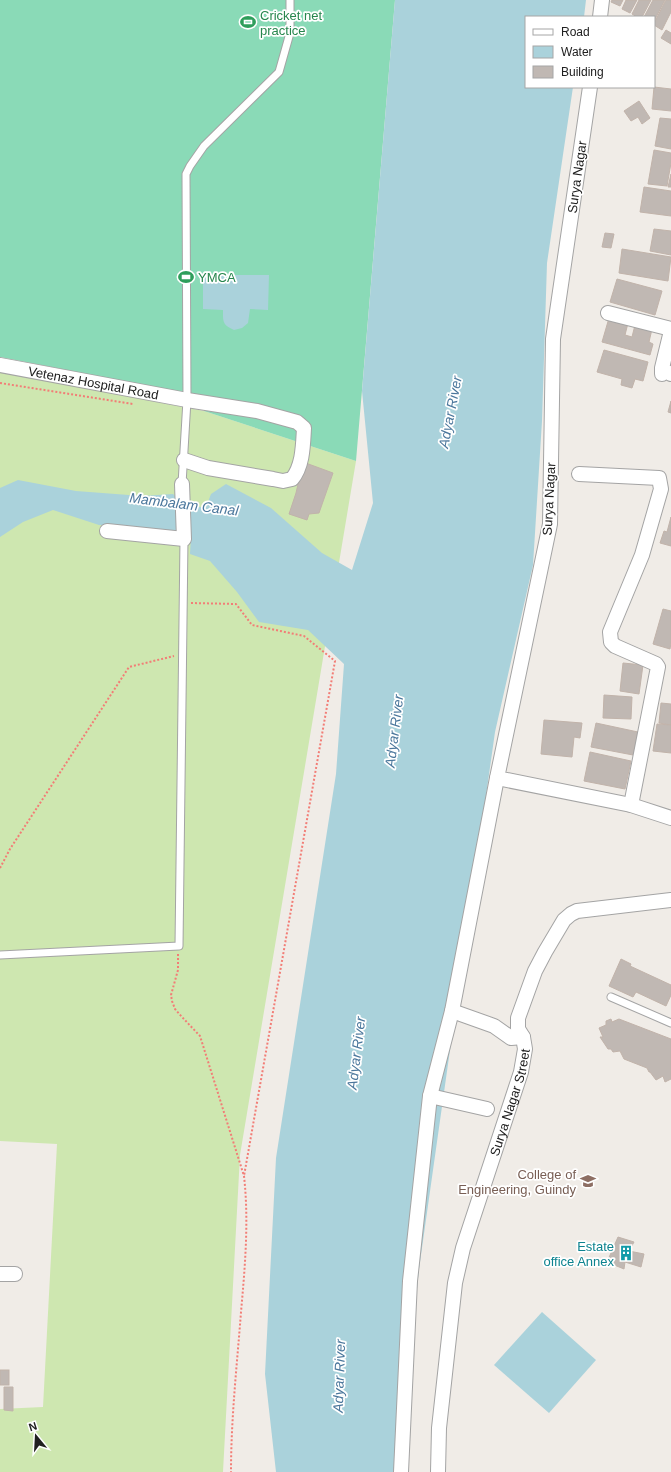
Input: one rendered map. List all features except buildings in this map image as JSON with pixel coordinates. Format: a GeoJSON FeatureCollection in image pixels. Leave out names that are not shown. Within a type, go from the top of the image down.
{"type":"FeatureCollection","features":[{"type":"Feature","properties":{"kind":"street"},"geometry":{"type":"LineString","coordinates":[[600,16],[602,0]]}},
{"type":"Feature","properties":{"kind":"street","name":"Surya Nagar"},"geometry":{"type":"LineString","coordinates":[[401,1472],[410,1281],[430,1096],[452,1011],[497,778],[550,524],[553,339],[590,88]]}},
{"type":"Feature","properties":{"kind":"street"},"geometry":{"type":"LineString","coordinates":[[608,313],[671,330],[662,368],[662,374],[665,371],[671,374]]}},
{"type":"Feature","properties":{"kind":"street","name":"Vetenaz Hospital Road"},"geometry":{"type":"LineString","coordinates":[[0,365],[187,400],[257,411],[297,422],[304,428],[301,458],[298,470],[292,479],[283,481],[208,468],[184,460]]}},
{"type":"Feature","properties":{"kind":"street"},"geometry":{"type":"LineString","coordinates":[[579,474],[659,478],[661,489],[642,555],[610,632],[611,642],[615,646],[656,664],[658,667],[631,805]]}},
{"type":"Feature","properties":{"kind":"street"},"geometry":{"type":"LineString","coordinates":[[107,531],[184,539],[182,484]]}},
{"type":"Feature","properties":{"kind":"street"},"geometry":{"type":"LineString","coordinates":[[497,778],[631,805],[671,818]]}},
{"type":"Feature","properties":{"kind":"street","name":"Surya Nagar Street"},"geometry":{"type":"LineString","coordinates":[[438,1472],[439,1428],[455,1283],[464,1248],[521,1072],[525,1049],[523,1037],[518,1029],[518,1018],[535,971],[564,920],[571,914],[671,900]]}},
{"type":"Feature","properties":{"kind":"street"},"geometry":{"type":"LineString","coordinates":[[452,1011],[494,1026],[511,1038],[523,1037]]}},
{"type":"Feature","properties":{"kind":"street"},"geometry":{"type":"LineString","coordinates":[[430,1096],[487,1109]]}},
{"type":"Feature","properties":{"kind":"street"},"geometry":{"type":"LineString","coordinates":[[0,1274],[15,1274]]}},
{"type":"Feature","properties":{"kind":"lane"},"geometry":{"type":"LineString","coordinates":[[182,484],[187,400],[186,174],[204,146],[279,72],[290,33],[290,0]]}},
{"type":"Feature","properties":{"kind":"lane"},"geometry":{"type":"LineString","coordinates":[[0,955],[179,946],[184,539]]}},
{"type":"Feature","properties":{"kind":"lane"},"geometry":{"type":"LineString","coordinates":[[611,997],[671,1023]]}},
{"type":"Feature","properties":{"kind":"path"},"geometry":{"type":"LineString","coordinates":[[0,383],[140,405]]}},
{"type":"Feature","properties":{"kind":"path"},"geometry":{"type":"LineString","coordinates":[[184,603],[236,604],[252,625],[304,636],[335,661],[244,1176]]}},
{"type":"Feature","properties":{"kind":"path"},"geometry":{"type":"LineString","coordinates":[[0,868],[10,849],[130,667],[183,654]]}},
{"type":"Feature","properties":{"kind":"path"},"geometry":{"type":"LineString","coordinates":[[179,946],[178,970],[171,995],[172,1001],[175,1009],[200,1036],[244,1176],[246,1193],[244,1275],[238,1367],[233,1411],[231,1472]]}},
{"type":"Feature","properties":{"kind":"green space","name":"YMCA"},"geometry":{"type":"Polygon","coordinates":[[[0,0],[395,0],[356,461],[204,411],[205,397],[0,357],[0,0]]]}},
{"type":"Feature","properties":{"kind":"green space"},"geometry":{"type":"Polygon","coordinates":[[[0,372],[204,411],[356,461],[240,1155],[223,1472],[0,1472],[0,1409],[43,1407],[57,1144],[0,1141],[0,372]]]}},
{"type":"Feature","properties":{"kind":"water","name":"Adyar River"},"geometry":{"type":"Polygon","coordinates":[[[395,0],[586,0],[584,16],[525,16],[525,88],[573,88],[547,263],[542,421],[533,565],[495,732],[419,1269],[398,1472],[276,1472],[265,1374],[276,1158],[336,774],[344,664],[308,630],[259,622],[237,592],[210,561],[190,554],[191,535],[173,531],[99,525],[53,510],[23,522],[0,537],[0,488],[18,480],[76,491],[142,496],[173,494],[187,507],[206,507],[211,494],[226,484],[271,508],[322,553],[352,570],[373,503],[362,391],[395,0]]]}},
{"type":"Feature","properties":{"kind":"water"},"geometry":{"type":"Polygon","coordinates":[[[203,275],[269,275],[268,310],[250,309],[248,323],[242,328],[234,330],[230,328],[224,322],[223,310],[203,309],[203,275]]]}},
{"type":"Feature","properties":{"kind":"water"},"geometry":{"type":"Polygon","coordinates":[[[542,1312],[596,1360],[549,1413],[494,1365],[542,1312]]]}},
{"type":"Feature","properties":{"kind":"place","name":"Cricket net practice"},"geometry":{"type":"Point","coordinates":[248,22]}},
{"type":"Feature","properties":{"kind":"place","name":"YMCA"},"geometry":{"type":"Point","coordinates":[186,277]}},
{"type":"Feature","properties":{"kind":"place","name":"College of Engineering, Guindy"},"geometry":{"type":"Point","coordinates":[588,1181]}},
{"type":"Feature","properties":{"kind":"place","name":"Estate office Annex"},"geometry":{"type":"Point","coordinates":[626,1253]}},
{"type":"Feature","properties":{"kind":"water label","name":"Mambalam Canal"},"geometry":{"type":"Point","coordinates":[184,504]}}]}
